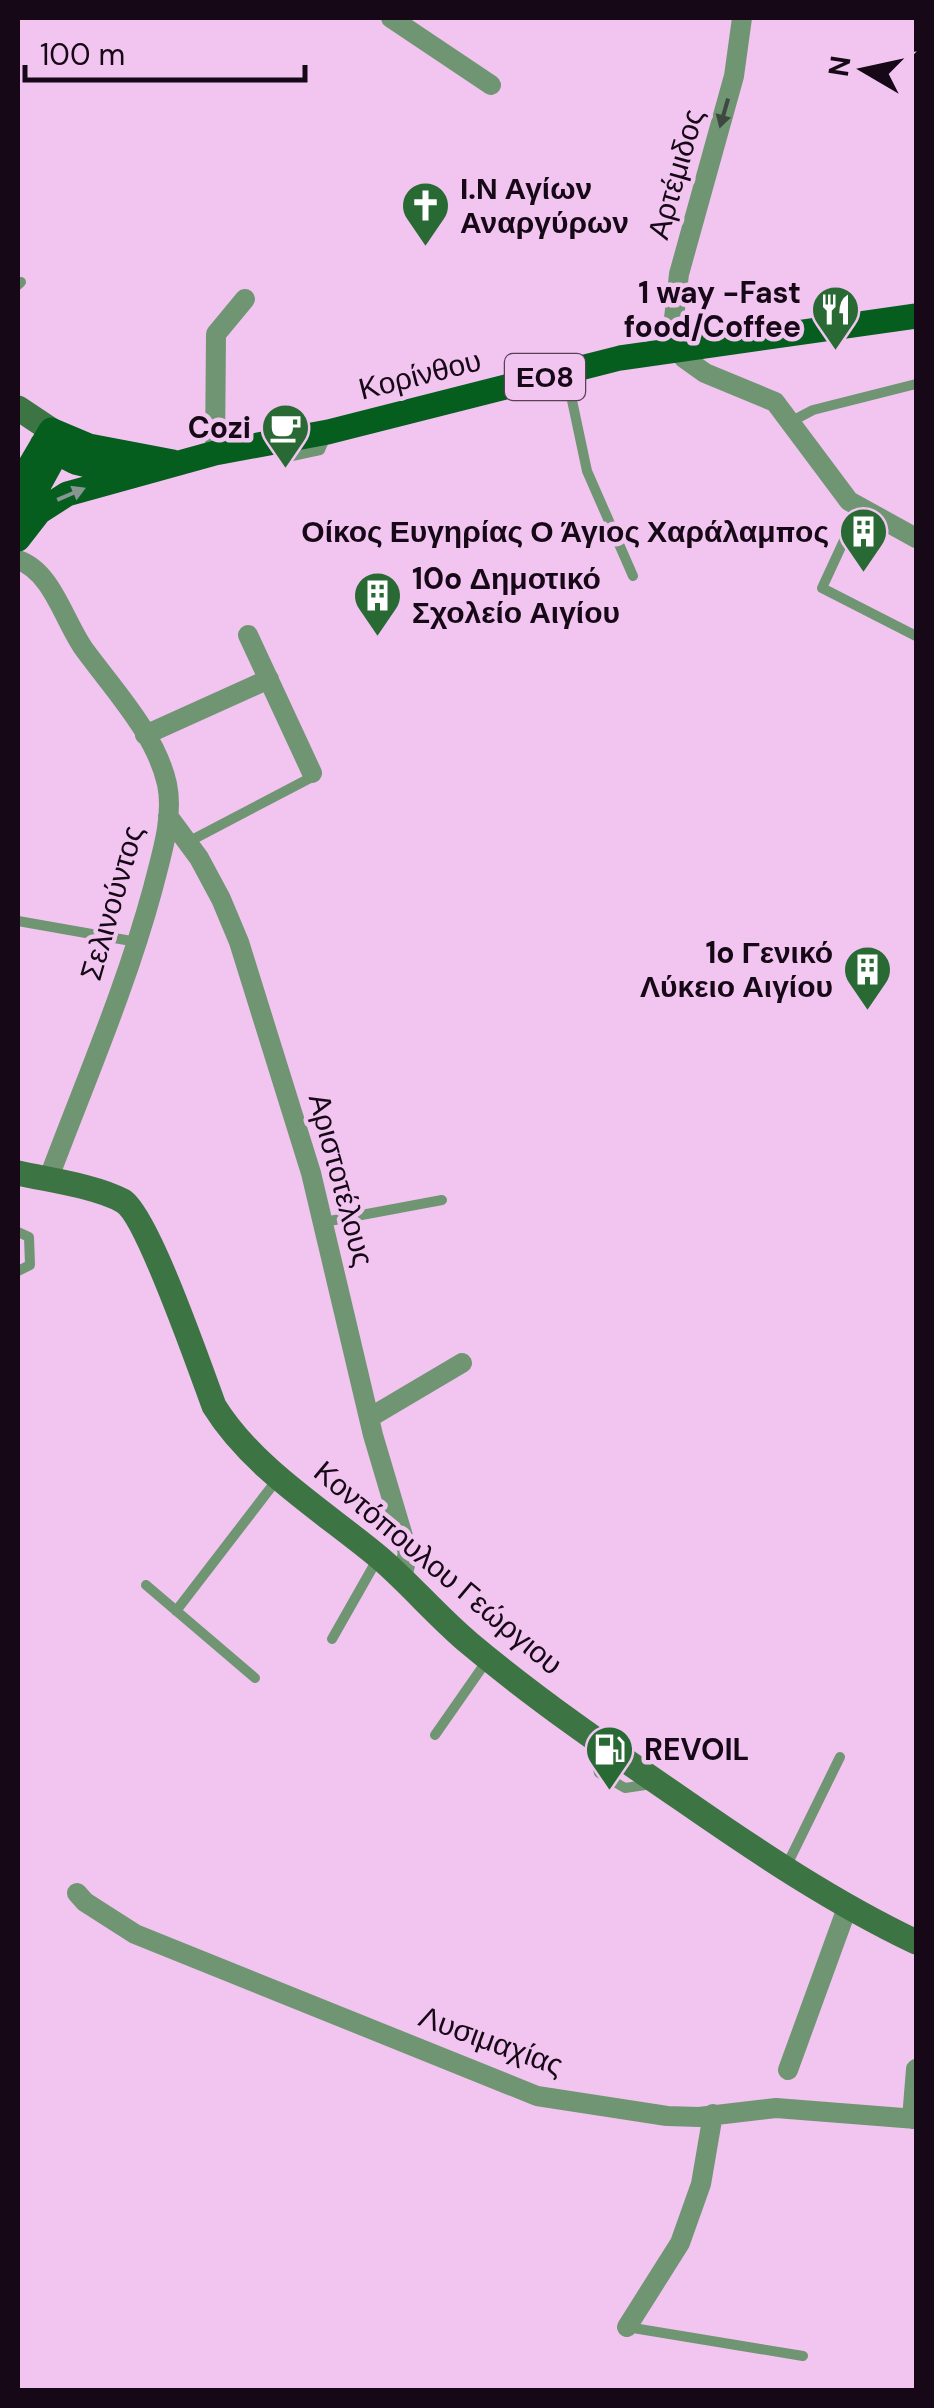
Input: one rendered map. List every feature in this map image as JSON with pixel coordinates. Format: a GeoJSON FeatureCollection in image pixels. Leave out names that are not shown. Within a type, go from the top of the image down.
{"type":"FeatureCollection","features":[{"type":"Feature","properties":{"kind":"main road","name":"Κορίνθου"},"geometry":{"type":"LineString","coordinates":[[140,476],[214,453],[328,432],[676,348],[916,313]]}},
{"type":"Feature","properties":{"kind":"main road"},"geometry":{"type":"LineString","coordinates":[[18,408],[54,442]]}},
{"type":"Feature","properties":{"kind":"main road"},"geometry":{"type":"LineString","coordinates":[[18,422],[54,442]]}},
{"type":"Feature","properties":{"kind":"main road","name":"Κορίνθου"},"geometry":{"type":"LineString","coordinates":[[54,442],[178,463]]}},
{"type":"Feature","properties":{"kind":"main road"},"geometry":{"type":"LineString","coordinates":[[18,486],[54,442]]}},
{"type":"Feature","properties":{"kind":"main road"},"geometry":{"type":"LineString","coordinates":[[18,523],[54,442]]}},
{"type":"Feature","properties":{"kind":"main road","name":"ΕΟ8"},"geometry":{"type":"LineString","coordinates":[[54,442],[95,468],[140,476]]}},
{"type":"Feature","properties":{"kind":"main road","name":"ΕΟ8"},"geometry":{"type":"LineString","coordinates":[[18,538],[39,512],[67,494],[140,476]]}},
{"type":"Feature","properties":{"kind":"main road","name":"Κοντόπουλου Γεώργιου"},"geometry":{"type":"LineString","coordinates":[[18,1173],[111,1196],[129,1206],[152,1249],[214,1406],[235,1435],[402,1577],[452,1628],[590,1736],[658,1783],[848,1908],[916,1942]]}},
{"type":"Feature","properties":{"kind":"street"},"geometry":{"type":"LineString","coordinates":[[390,18],[491,85]]}},
{"type":"Feature","properties":{"kind":"street","name":"Αρτέμιδος"},"geometry":{"type":"LineString","coordinates":[[676,348],[679,274],[734,76],[742,18]]}},
{"type":"Feature","properties":{"kind":"street"},"geometry":{"type":"LineString","coordinates":[[214,453],[216,334],[245,299]]}},
{"type":"Feature","properties":{"kind":"street"},"geometry":{"type":"LineString","coordinates":[[676,348],[705,372],[775,402],[849,501],[916,538]]}},
{"type":"Feature","properties":{"kind":"street","name":"Σελινούντος"},"geometry":{"type":"LineString","coordinates":[[18,560],[39,572],[76,638],[146,735],[164,776],[168,816],[138,942],[48,1180]]}},
{"type":"Feature","properties":{"kind":"street"},"geometry":{"type":"LineString","coordinates":[[248,635],[312,773]]}},
{"type":"Feature","properties":{"kind":"street"},"geometry":{"type":"LineString","coordinates":[[146,735],[269,680]]}},
{"type":"Feature","properties":{"kind":"street","name":"Αριστοτέλους"},"geometry":{"type":"LineString","coordinates":[[168,816],[222,899],[239,942],[324,1222],[369,1418],[408,1553],[402,1577]]}},
{"type":"Feature","properties":{"kind":"street"},"geometry":{"type":"LineString","coordinates":[[369,1418],[462,1363]]}},
{"type":"Feature","properties":{"kind":"street","name":"Λυσιμαχίας"},"geometry":{"type":"LineString","coordinates":[[77,1894],[135,1934],[537,2096],[667,2116],[776,2108],[914,2119]]}},
{"type":"Feature","properties":{"kind":"street"},"geometry":{"type":"LineString","coordinates":[[788,2070],[848,1908]]}},
{"type":"Feature","properties":{"kind":"street"},"geometry":{"type":"LineString","coordinates":[[914,2119],[916,2069]]}},
{"type":"Feature","properties":{"kind":"street"},"geometry":{"type":"LineString","coordinates":[[627,2328],[680,2243],[702,2184],[712,2114]]}},
{"type":"Feature","properties":{"kind":"lane"},"geometry":{"type":"LineString","coordinates":[[566,372],[587,470],[633,576]]}},
{"type":"Feature","properties":{"kind":"lane"},"geometry":{"type":"LineString","coordinates":[[792,422],[813,410],[916,384]]}},
{"type":"Feature","properties":{"kind":"lane"},"geometry":{"type":"LineString","coordinates":[[860,507],[822,588],[916,636]]}},
{"type":"Feature","properties":{"kind":"lane"},"geometry":{"type":"LineString","coordinates":[[188,842],[315,778],[312,773]]}},
{"type":"Feature","properties":{"kind":"lane"},"geometry":{"type":"LineString","coordinates":[[18,921],[138,942]]}},
{"type":"Feature","properties":{"kind":"lane"},"geometry":{"type":"LineString","coordinates":[[324,1222],[442,1200]]}},
{"type":"Feature","properties":{"kind":"lane"},"geometry":{"type":"LineString","coordinates":[[18,1232],[29,1237],[30,1265],[18,1270]]}},
{"type":"Feature","properties":{"kind":"lane"},"geometry":{"type":"LineString","coordinates":[[176,1611],[280,1476]]}},
{"type":"Feature","properties":{"kind":"lane"},"geometry":{"type":"LineString","coordinates":[[332,1639],[378,1557]]}},
{"type":"Feature","properties":{"kind":"lane"},"geometry":{"type":"LineString","coordinates":[[146,1585],[255,1678]]}},
{"type":"Feature","properties":{"kind":"lane"},"geometry":{"type":"LineString","coordinates":[[436,1735],[488,1658]]}},
{"type":"Feature","properties":{"kind":"lane"},"geometry":{"type":"LineString","coordinates":[[786,1868],[840,1757]]}},
{"type":"Feature","properties":{"kind":"lane"},"geometry":{"type":"LineString","coordinates":[[627,2328],[804,2356]]}},
{"type":"Feature","properties":{"kind":"place","name":"Ι.Ν Αγίων Αναργύρων"},"geometry":{"type":"Point","coordinates":[425,248]}},
{"type":"Feature","properties":{"kind":"place","name":"1 way -Fast food/Coffee"},"geometry":{"type":"Point","coordinates":[836,352]}},
{"type":"Feature","properties":{"kind":"place","name":"Cozi"},"geometry":{"type":"Point","coordinates":[286,470]}},
{"type":"Feature","properties":{"kind":"place","name":"Οίκος Ευγηρίας Ο Άγιος Χαράλαμπος"},"geometry":{"type":"Point","coordinates":[864,574]}},
{"type":"Feature","properties":{"kind":"place","name":"10o Δημοτικό Σχολείο Αιγίου"},"geometry":{"type":"Point","coordinates":[377,638]}},
{"type":"Feature","properties":{"kind":"place","name":"1o Γενικό Λύκειο Αιγίου"},"geometry":{"type":"Point","coordinates":[868,1012]}},
{"type":"Feature","properties":{"kind":"place","name":"REVOIL"},"geometry":{"type":"Point","coordinates":[609,1792]}}]}
